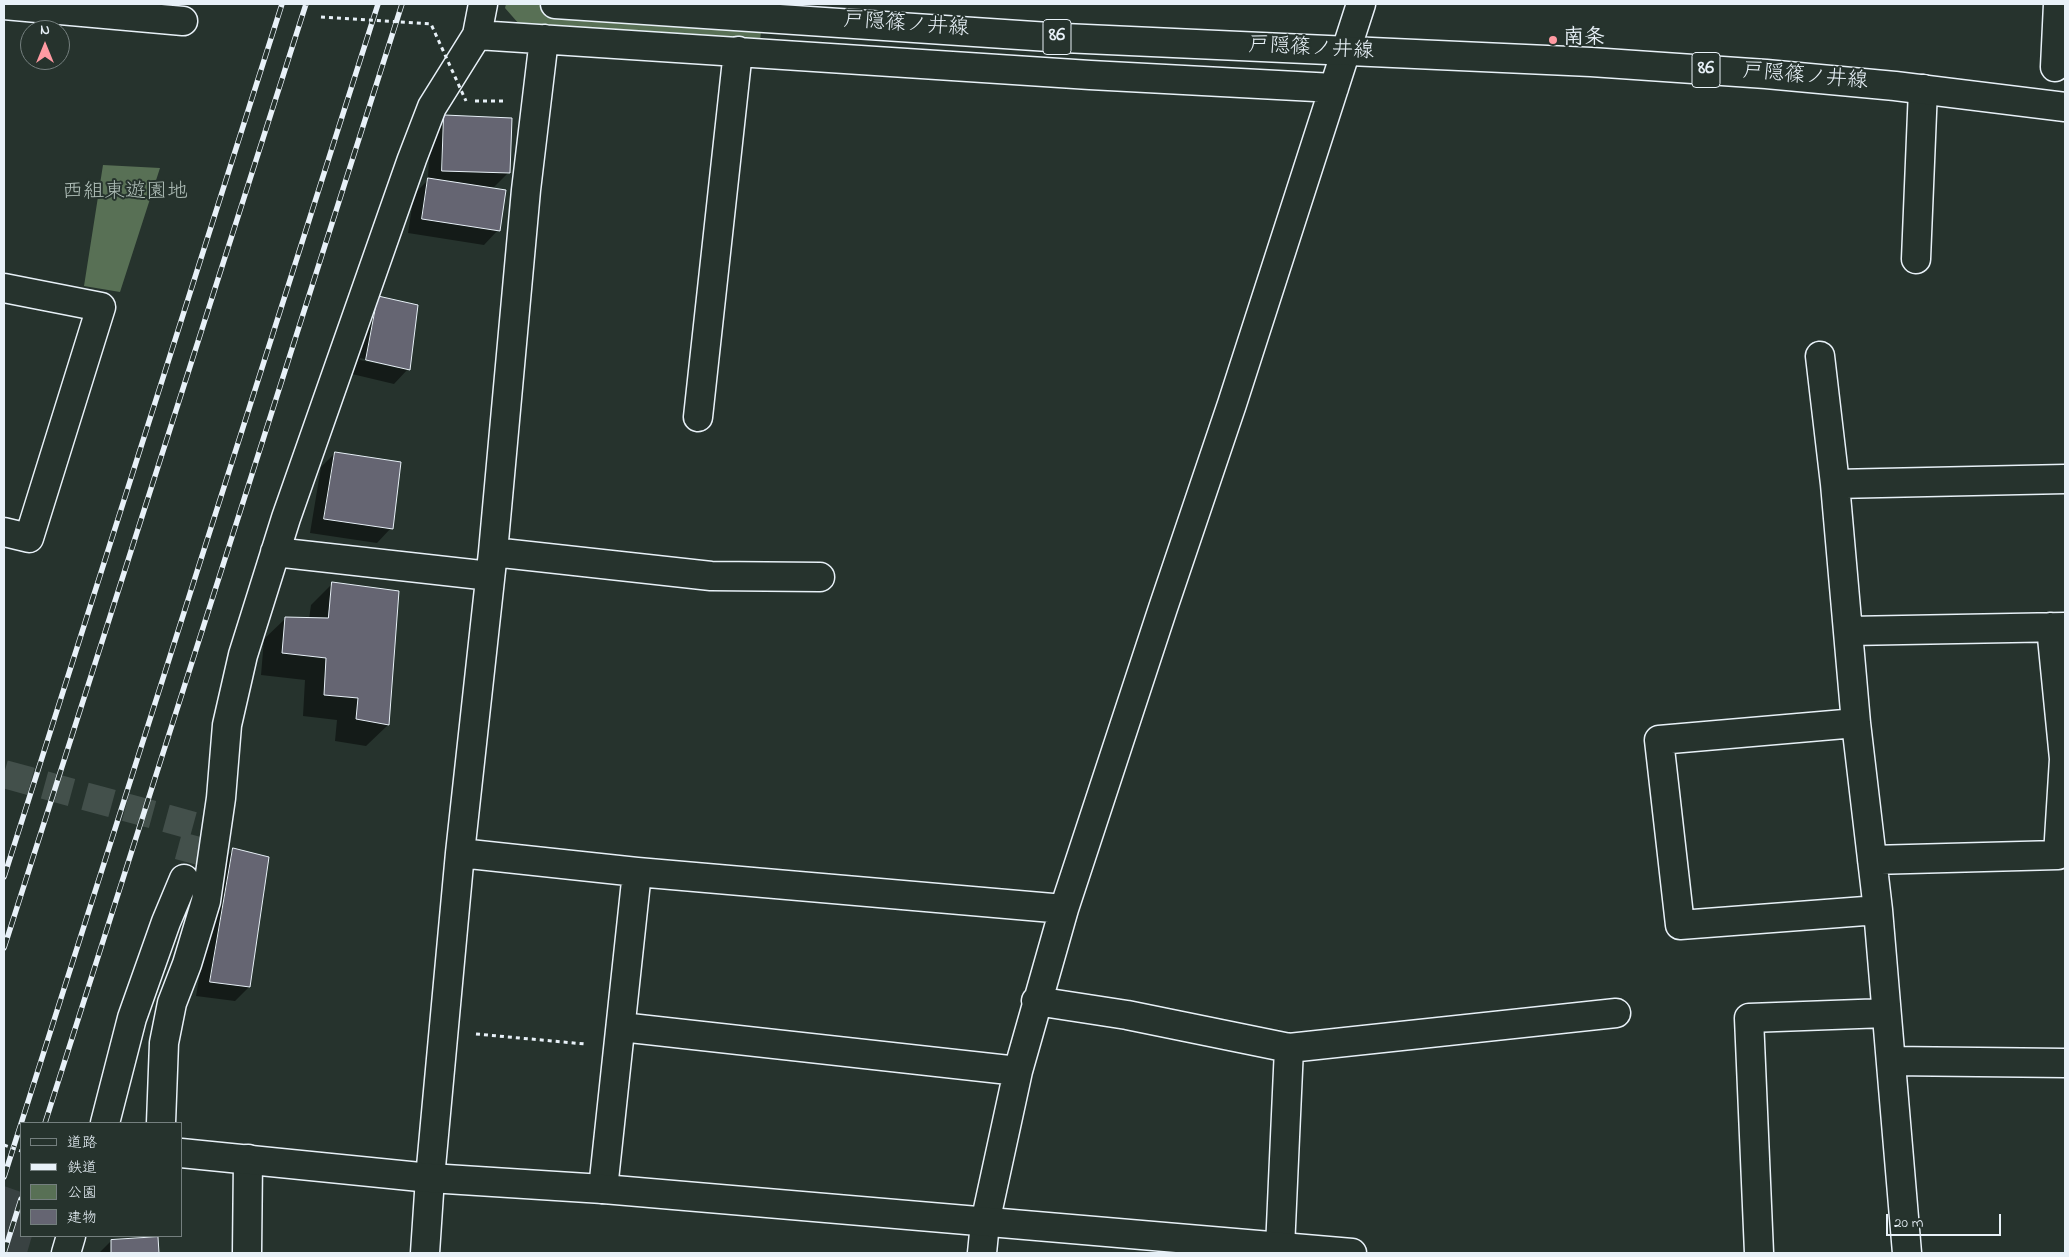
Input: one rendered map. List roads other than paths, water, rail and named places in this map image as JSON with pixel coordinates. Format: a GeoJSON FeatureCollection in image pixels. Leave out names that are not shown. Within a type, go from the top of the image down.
{"type":"FeatureCollection","features":[{"type":"Feature","properties":{"kind":"street"},"geometry":{"type":"LineString","coordinates":[[161,1122],[164,1043],[172,1003],[187,964],[206,901],[221,798],[227,724],[243,655],[275,552],[415,150],[432,108],[477,35],[483,4]]}},
{"type":"Feature","properties":{"kind":"street","name":"戸隠篠ノ井線"},"geometry":{"type":"LineString","coordinates":[[555,4],[1064,38],[1600,63],[1766,74],[1922,89],[2065,107]]}},
{"type":"Feature","properties":{"kind":"street"},"geometry":{"type":"LineString","coordinates":[[982,1253],[985,1223],[1018,1070],[1036,1001],[1064,909],[1232,404],[1361,4]]}},
{"type":"Feature","properties":{"kind":"street"},"geometry":{"type":"LineString","coordinates":[[2055,68],[2058,4]]}},
{"type":"Feature","properties":{"kind":"street"},"geometry":{"type":"LineString","coordinates":[[4,5],[183,21]]}},
{"type":"Feature","properties":{"kind":"street"},"geometry":{"type":"LineString","coordinates":[[477,35],[1090,75],[1334,88]]}},
{"type":"Feature","properties":{"kind":"street"},"geometry":{"type":"LineString","coordinates":[[425,1253],[430,1178],[460,853],[492,564],[526,190],[544,39]]}},
{"type":"Feature","properties":{"kind":"street"},"geometry":{"type":"LineString","coordinates":[[698,417],[738,51]]}},
{"type":"Feature","properties":{"kind":"street"},"geometry":{"type":"LineString","coordinates":[[1916,258],[1922,89]]}},
{"type":"Feature","properties":{"kind":"street"},"geometry":{"type":"LineString","coordinates":[[4,288],[101,307],[29,538],[4,532]]}},
{"type":"Feature","properties":{"kind":"street"},"geometry":{"type":"LineString","coordinates":[[1820,356],[1836,484],[1856,723],[1878,910],[1907,1253]]}},
{"type":"Feature","properties":{"kind":"street"},"geometry":{"type":"LineString","coordinates":[[1836,484],[2065,479]]}},
{"type":"Feature","properties":{"kind":"street"},"geometry":{"type":"LineString","coordinates":[[275,552],[711,576],[820,577]]}},
{"type":"Feature","properties":{"kind":"street"},"geometry":{"type":"LineString","coordinates":[[1849,630],[2058,627],[2065,759],[2058,855],[1872,860]]}},
{"type":"Feature","properties":{"kind":"street"},"geometry":{"type":"LineString","coordinates":[[1856,723],[1659,740],[1680,925],[1878,910]]}},
{"type":"Feature","properties":{"kind":"street"},"geometry":{"type":"LineString","coordinates":[[460,853],[637,872],[1064,909]]}},
{"type":"Feature","properties":{"kind":"street"},"geometry":{"type":"LineString","coordinates":[[603,1189],[637,872]]}},
{"type":"Feature","properties":{"kind":"street"},"geometry":{"type":"LineString","coordinates":[[105,1122],[132,1018],[166,922],[184,879]]}},
{"type":"Feature","properties":{"kind":"street"},"geometry":{"type":"LineString","coordinates":[[1036,1001],[1127,1015],[1289,1048],[1616,1013]]}},
{"type":"Feature","properties":{"kind":"street"},"geometry":{"type":"LineString","coordinates":[[1759,1253],[1750,1018],[1886,1013]]}},
{"type":"Feature","properties":{"kind":"street"},"geometry":{"type":"LineString","coordinates":[[620,1037],[1018,1070]]}},
{"type":"Feature","properties":{"kind":"street"},"geometry":{"type":"LineString","coordinates":[[1280,1248],[1289,1048]]}},
{"type":"Feature","properties":{"kind":"street"},"geometry":{"type":"LineString","coordinates":[[1891,1061],[2065,1063]]}},
{"type":"Feature","properties":{"kind":"street"},"geometry":{"type":"LineString","coordinates":[[182,1153],[430,1178],[603,1189],[1352,1253]]}},
{"type":"Feature","properties":{"kind":"street"},"geometry":{"type":"LineString","coordinates":[[247,1253],[248,1159]]}},
{"type":"Feature","properties":{"kind":"street"},"geometry":{"type":"LineString","coordinates":[[66,1253],[71,1237]]}},
{"type":"Feature","properties":{"kind":"tunnel"},"geometry":{"type":"LineString","coordinates":[[4,774],[198,827],[184,879]]}},
{"type":"Feature","properties":{"kind":"railway"},"geometry":{"type":"LineString","coordinates":[[4,877],[282,4]]}},
{"type":"Feature","properties":{"kind":"railway"},"geometry":{"type":"LineString","coordinates":[[4,948],[306,4]]}},
{"type":"Feature","properties":{"kind":"railway"},"geometry":{"type":"LineString","coordinates":[[22,1122],[378,4]]}},
{"type":"Feature","properties":{"kind":"railway"},"geometry":{"type":"LineString","coordinates":[[45,1122],[402,4]]}},
{"type":"Feature","properties":{"kind":"railway"},"geometry":{"type":"LineString","coordinates":[[4,1177],[20,1127]]}},
{"type":"Feature","properties":{"kind":"railway"},"geometry":{"type":"LineString","coordinates":[[4,1253],[20,1202]]}},
{"type":"Feature","properties":{"kind":"place","name":"南条"},"geometry":{"type":"Point","coordinates":[1553,40]}},
{"type":"Feature","properties":{"kind":"park label","name":"西組東遊園地"},"geometry":{"type":"Point","coordinates":[125,194]}}]}
